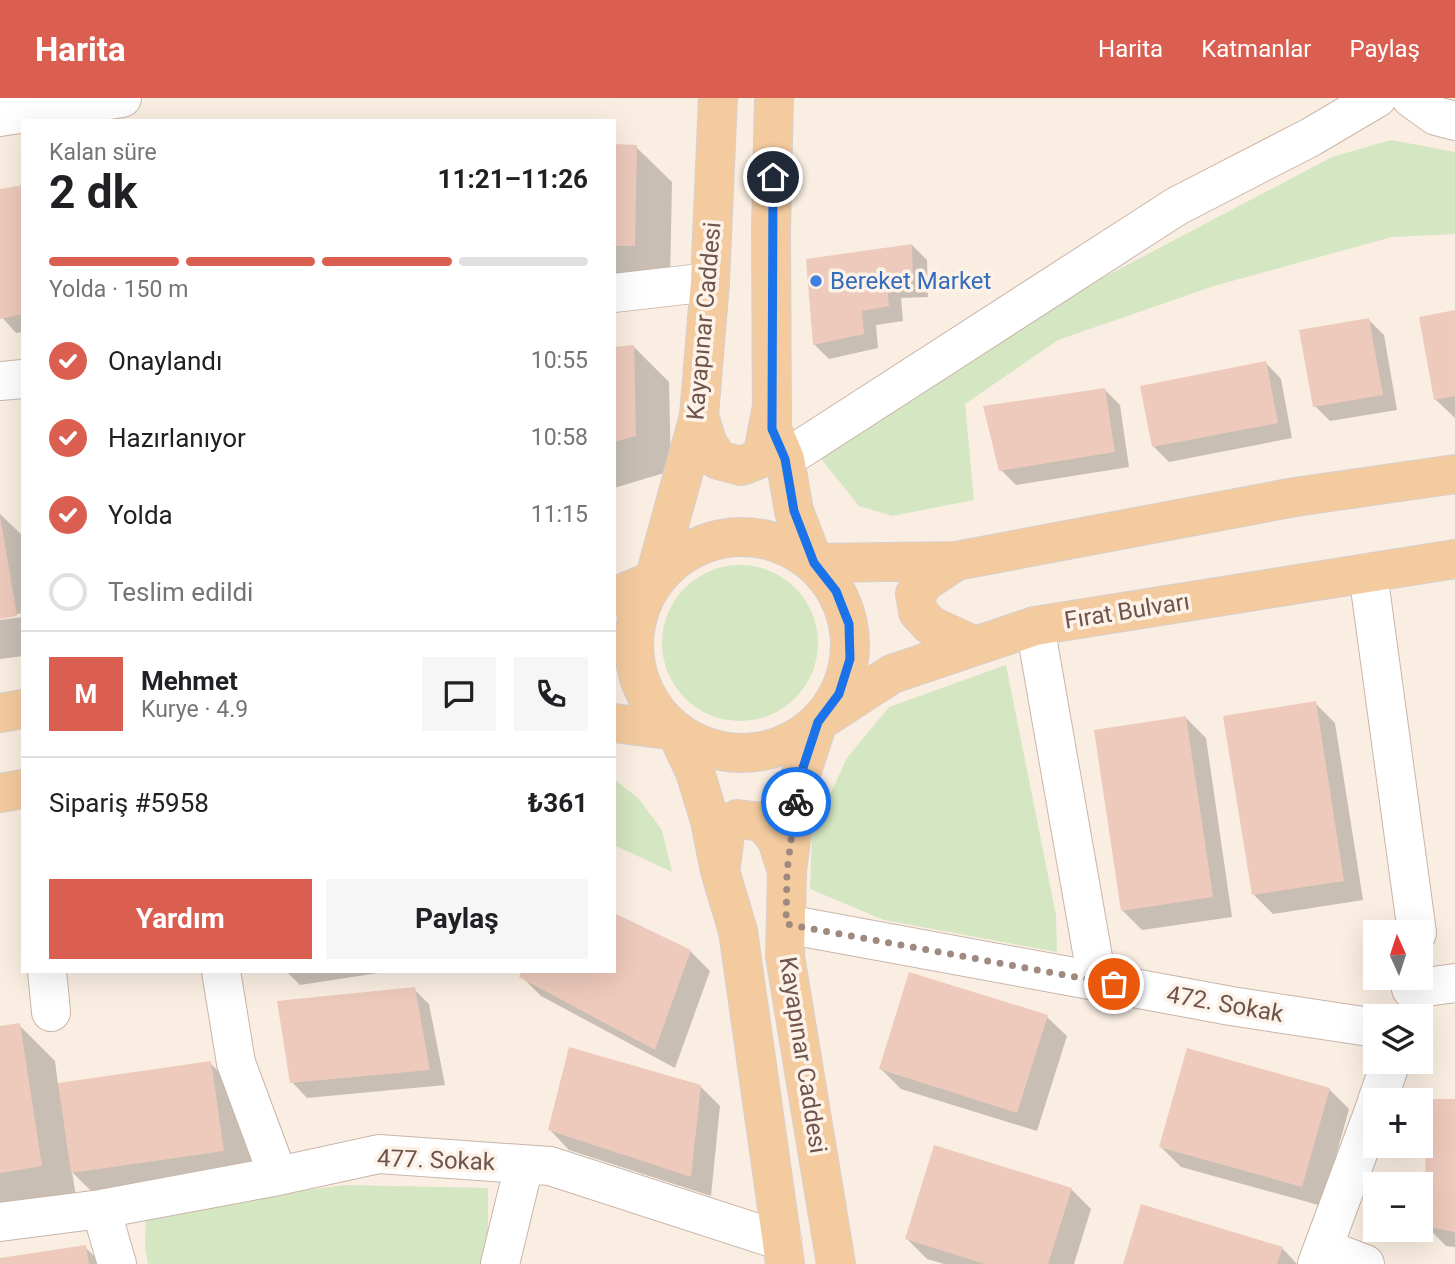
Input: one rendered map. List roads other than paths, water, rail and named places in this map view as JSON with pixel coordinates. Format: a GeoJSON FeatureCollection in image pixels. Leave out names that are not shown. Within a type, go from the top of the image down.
{"type":"FeatureCollection","features":[{"type":"Feature","properties":{"kind":"main road","name":"Kayapınar Caddesi"},"geometry":{"type":"LineString","coordinates":[[654,580],[699,416],[710,282],[718,98]]}},
{"type":"Feature","properties":{"kind":"main road"},"geometry":{"type":"LineString","coordinates":[[774,98],[771,230],[772,429],[785,459],[794,511],[814,563],[836,591],[849,624],[850,659],[839,694],[818,722],[793,740],[764,751],[733,753],[703,746],[676,730],[652,707],[638,677],[633,643],[638,610],[654,580],[680,555],[712,540],[748,536],[783,544],[814,563],[956,561],[1295,497],[1455,474]]}},
{"type":"Feature","properties":{"kind":"main road"},"geometry":{"type":"LineString","coordinates":[[699,416],[707,442],[718,460],[741,466],[762,458],[772,403]]}},
{"type":"Feature","properties":{"kind":"main road","name":"Fırat Bulvarı"},"geometry":{"type":"LineString","coordinates":[[818,722],[892,674],[1035,626],[1455,559]]}},
{"type":"Feature","properties":{"kind":"main road"},"geometry":{"type":"LineString","coordinates":[[956,561],[926,581],[915,594],[918,612],[930,625],[975,646]]}},
{"type":"Feature","properties":{"kind":"main road"},"geometry":{"type":"LineString","coordinates":[[616,596],[654,580]]}},
{"type":"Feature","properties":{"kind":"main road"},"geometry":{"type":"LineString","coordinates":[[0,713],[21,709]]}},
{"type":"Feature","properties":{"kind":"main road","name":"Kayapınar Caddesi"},"geometry":{"type":"LineString","coordinates":[[818,722],[798,783],[787,871],[785,956],[839,1263]]}},
{"type":"Feature","properties":{"kind":"main road"},"geometry":{"type":"LineString","coordinates":[[616,723],[676,730]]}},
{"type":"Feature","properties":{"kind":"main road","name":"Kayapınar Caddesi"},"geometry":{"type":"LineString","coordinates":[[676,730],[695,772],[738,931],[783,1253]]}},
{"type":"Feature","properties":{"kind":"main road"},"geometry":{"type":"LineString","coordinates":[[0,793],[21,789]]}},
{"type":"Feature","properties":{"kind":"main road"},"geometry":{"type":"LineString","coordinates":[[720,871],[726,826],[737,819],[763,822],[777,840],[787,871]]}},
{"type":"Feature","properties":{"kind":"street"},"geometry":{"type":"LineString","coordinates":[[0,117],[122,98]]}},
{"type":"Feature","properties":{"kind":"street"},"geometry":{"type":"LineString","coordinates":[[1411,98],[1436,116],[1455,121]]}},
{"type":"Feature","properties":{"kind":"street"},"geometry":{"type":"LineString","coordinates":[[785,459],[1177,206],[1311,137],[1352,104]]}},
{"type":"Feature","properties":{"kind":"street"},"geometry":{"type":"LineString","coordinates":[[616,293],[710,282]]}},
{"type":"Feature","properties":{"kind":"street"},"geometry":{"type":"LineString","coordinates":[[0,382],[21,379]]}},
{"type":"Feature","properties":{"kind":"street"},"geometry":{"type":"LineString","coordinates":[[1368,573],[1415,920]]}},
{"type":"Feature","properties":{"kind":"street"},"geometry":{"type":"LineString","coordinates":[[1035,626],[1097,981]]}},
{"type":"Feature","properties":{"kind":"street","name":"472. Sokak"},"geometry":{"type":"LineString","coordinates":[[786,924],[1231,1006],[1363,1026]]}},
{"type":"Feature","properties":{"kind":"street"},"geometry":{"type":"LineString","coordinates":[[47,973],[51,1012]]}},
{"type":"Feature","properties":{"kind":"street"},"geometry":{"type":"LineString","coordinates":[[220,973],[236,1063],[278,1177]]}},
{"type":"Feature","properties":{"kind":"street"},"geometry":{"type":"LineString","coordinates":[[1410,995],[1455,983]]}},
{"type":"Feature","properties":{"kind":"street"},"geometry":{"type":"LineString","coordinates":[[1363,1139],[1320,1256],[1365,1264]]}},
{"type":"Feature","properties":{"kind":"street","name":"477. Sokak"},"geometry":{"type":"LineString","coordinates":[[0,1222],[101,1209],[278,1177],[379,1154],[550,1166],[783,1253]]}},
{"type":"Feature","properties":{"kind":"street"},"geometry":{"type":"LineString","coordinates":[[500,1264],[524,1165]]}},
{"type":"Feature","properties":{"kind":"street"},"geometry":{"type":"LineString","coordinates":[[101,1209],[117,1264]]}},
{"type":"Feature","properties":{"kind":"place","name":"Bereket Market"},"geometry":{"type":"Point","coordinates":[816,281]}}]}
